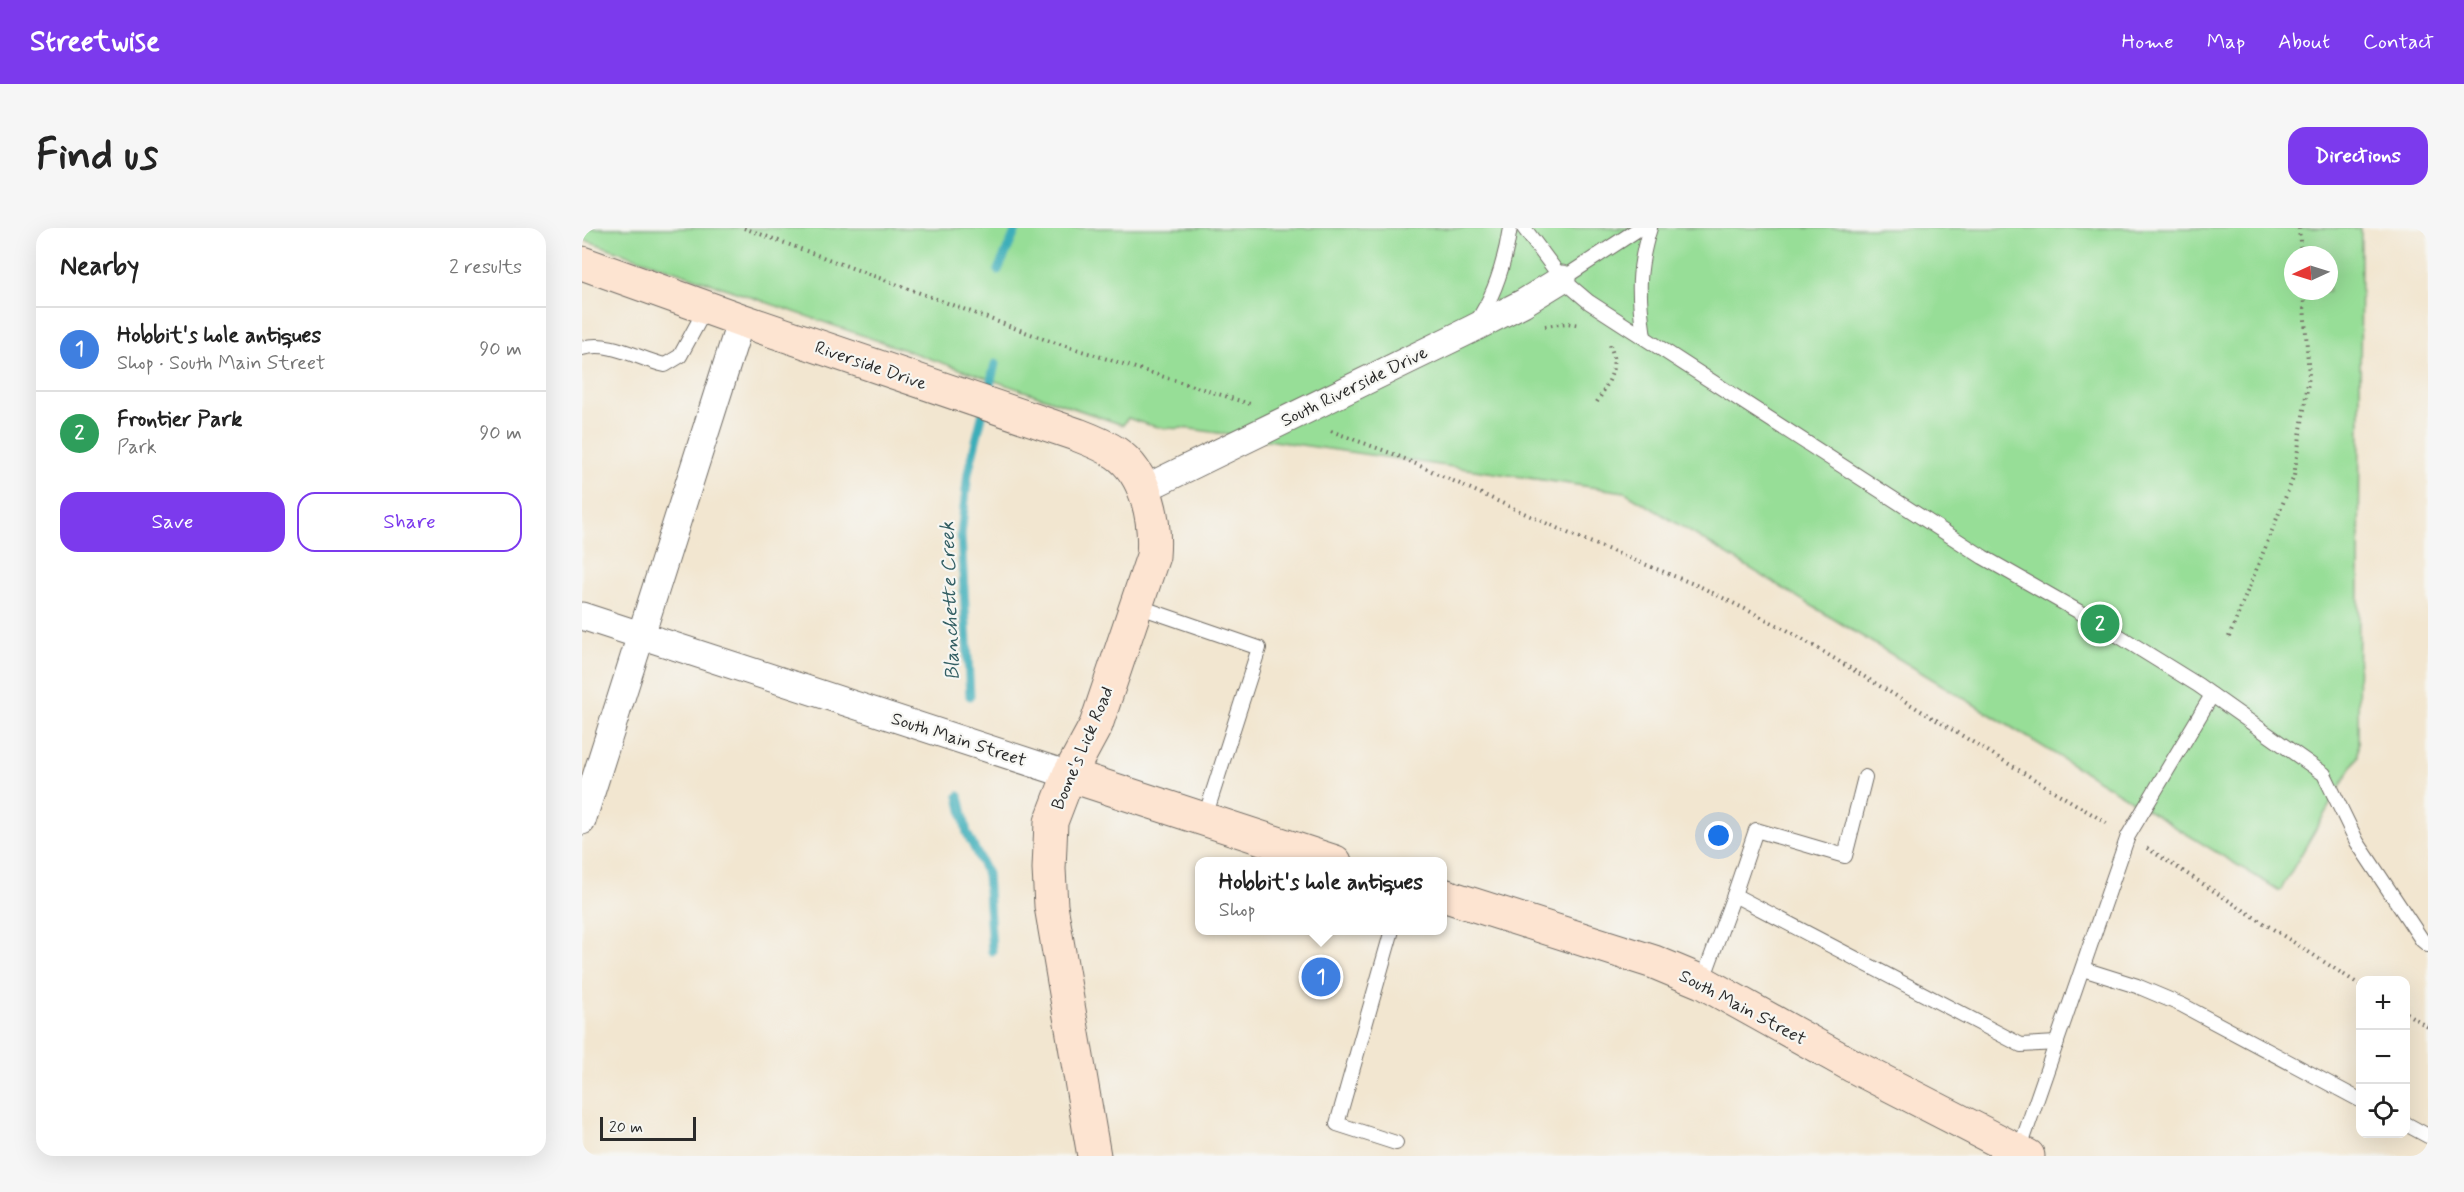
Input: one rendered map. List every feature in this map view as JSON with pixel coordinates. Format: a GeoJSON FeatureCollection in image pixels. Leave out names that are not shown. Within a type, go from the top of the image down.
{"type":"FeatureCollection","features":[{"type":"Feature","properties":{"kind":"street","name":"Riverside Drive"},"geometry":{"type":"LineString","coordinates":[[582,263],[706,308],[1062,429],[1118,454],[1144,489]]}},
{"type":"Feature","properties":{"kind":"street","name":"South Riverside Drive"},"geometry":{"type":"LineString","coordinates":[[1144,489],[1472,329],[1523,303],[1562,279]]}},
{"type":"Feature","properties":{"kind":"street"},"geometry":{"type":"LineString","coordinates":[[582,822],[741,320]]}},
{"type":"Feature","properties":{"kind":"street","name":"Boone's Lick Road"},"geometry":{"type":"LineString","coordinates":[[1094,1156],[1051,906],[1049,869],[1051,822],[1070,775],[1096,725],[1153,556],[1155,536],[1151,511],[1144,489]]}},
{"type":"Feature","properties":{"kind":"street","name":"South Main Street"},"geometry":{"type":"LineString","coordinates":[[582,616],[1322,857]]}},
{"type":"Feature","properties":{"kind":"street","name":"South Main Street"},"geometry":{"type":"LineString","coordinates":[[1447,896],[1654,962],[1702,982],[1853,1066],[2024,1154]]}},
{"type":"Feature","properties":{"kind":"lane"},"geometry":{"type":"LineString","coordinates":[[1472,329],[1488,305],[1496,284],[1506,256],[1510,228]]}},
{"type":"Feature","properties":{"kind":"lane"},"geometry":{"type":"LineString","coordinates":[[1524,228],[1562,279],[1589,302],[1983,557],[2090,618],[2212,695],[2324,774],[2357,842],[2422,940],[2428,945]]}},
{"type":"Feature","properties":{"kind":"lane"},"geometry":{"type":"LineString","coordinates":[[1562,279],[1640,228]]}},
{"type":"Feature","properties":{"kind":"lane"},"geometry":{"type":"LineString","coordinates":[[1644,337],[1638,282],[1642,254],[1650,228]]}},
{"type":"Feature","properties":{"kind":"lane"},"geometry":{"type":"LineString","coordinates":[[582,348],[609,345],[665,365],[680,356],[706,308]]}},
{"type":"Feature","properties":{"kind":"lane"},"geometry":{"type":"LineString","coordinates":[[1136,606],[1259,648],[1204,820]]}},
{"type":"Feature","properties":{"kind":"lane"},"geometry":{"type":"LineString","coordinates":[[2024,1154],[2057,1043],[2128,836],[2212,695]]}},
{"type":"Feature","properties":{"kind":"lane"},"geometry":{"type":"LineString","coordinates":[[1702,982],[1756,830],[1845,856],[1866,777]]}},
{"type":"Feature","properties":{"kind":"lane"},"geometry":{"type":"LineString","coordinates":[[1734,895],[2021,1046],[2057,1043]]}},
{"type":"Feature","properties":{"kind":"lane"},"geometry":{"type":"LineString","coordinates":[[1391,935],[1337,1124],[1396,1143]]}},
{"type":"Feature","properties":{"kind":"lane"},"geometry":{"type":"LineString","coordinates":[[2083,969],[2137,986],[2182,1005],[2356,1097]]}},
{"type":"Feature","properties":{"kind":"lane"},"geometry":{"type":"LineString","coordinates":[[2410,1126],[2428,1136]]}},
{"type":"Feature","properties":{"kind":"path"},"geometry":{"type":"LineString","coordinates":[[744,228],[759,231],[1047,340],[1292,417],[1396,455],[1570,534],[1701,587],[1787,630],[2128,836],[2356,982]]}},
{"type":"Feature","properties":{"kind":"path"},"geometry":{"type":"LineString","coordinates":[[2299,228],[2300,246]]}},
{"type":"Feature","properties":{"kind":"path"},"geometry":{"type":"LineString","coordinates":[[2229,637],[2294,476],[2309,376],[2304,300]]}},
{"type":"Feature","properties":{"kind":"path"},"geometry":{"type":"LineString","coordinates":[[1543,326],[1566,323],[1585,326]]}},
{"type":"Feature","properties":{"kind":"path"},"geometry":{"type":"LineString","coordinates":[[1597,402],[1613,373],[1615,357],[1604,338]]}},
{"type":"Feature","properties":{"kind":"path"},"geometry":{"type":"LineString","coordinates":[[1335,433],[1344,428]]}},
{"type":"Feature","properties":{"kind":"path"},"geometry":{"type":"LineString","coordinates":[[2410,1016],[2428,1027]]}},
{"type":"Feature","properties":{"kind":"green space"},"geometry":{"type":"Polygon","coordinates":[[[582,228],[2361,228],[2358,756],[2280,891],[1625,492],[1184,428],[1162,428],[1128,418],[1123,425],[582,239],[582,228]]]}},
{"type":"Feature","properties":{"kind":"waterway","name":"Blanchette Creek"},"geometry":{"type":"LineString","coordinates":[[998,270],[1017,228]]}},
{"type":"Feature","properties":{"kind":"waterway","name":"Blanchette Creek"},"geometry":{"type":"LineString","coordinates":[[970,696],[961,535],[968,473],[995,364]]}},
{"type":"Feature","properties":{"kind":"waterway"},"geometry":{"type":"LineString","coordinates":[[959,796],[967,833],[987,874],[992,951]]}},
{"type":"Feature","properties":{"kind":"place","name":"Frontier Park"},"geometry":{"type":"Point","coordinates":[2100,624]}},
{"type":"Feature","properties":{"kind":"place","name":"Hobbit's hole antiques"},"geometry":{"type":"Point","coordinates":[1321,977]}}]}
